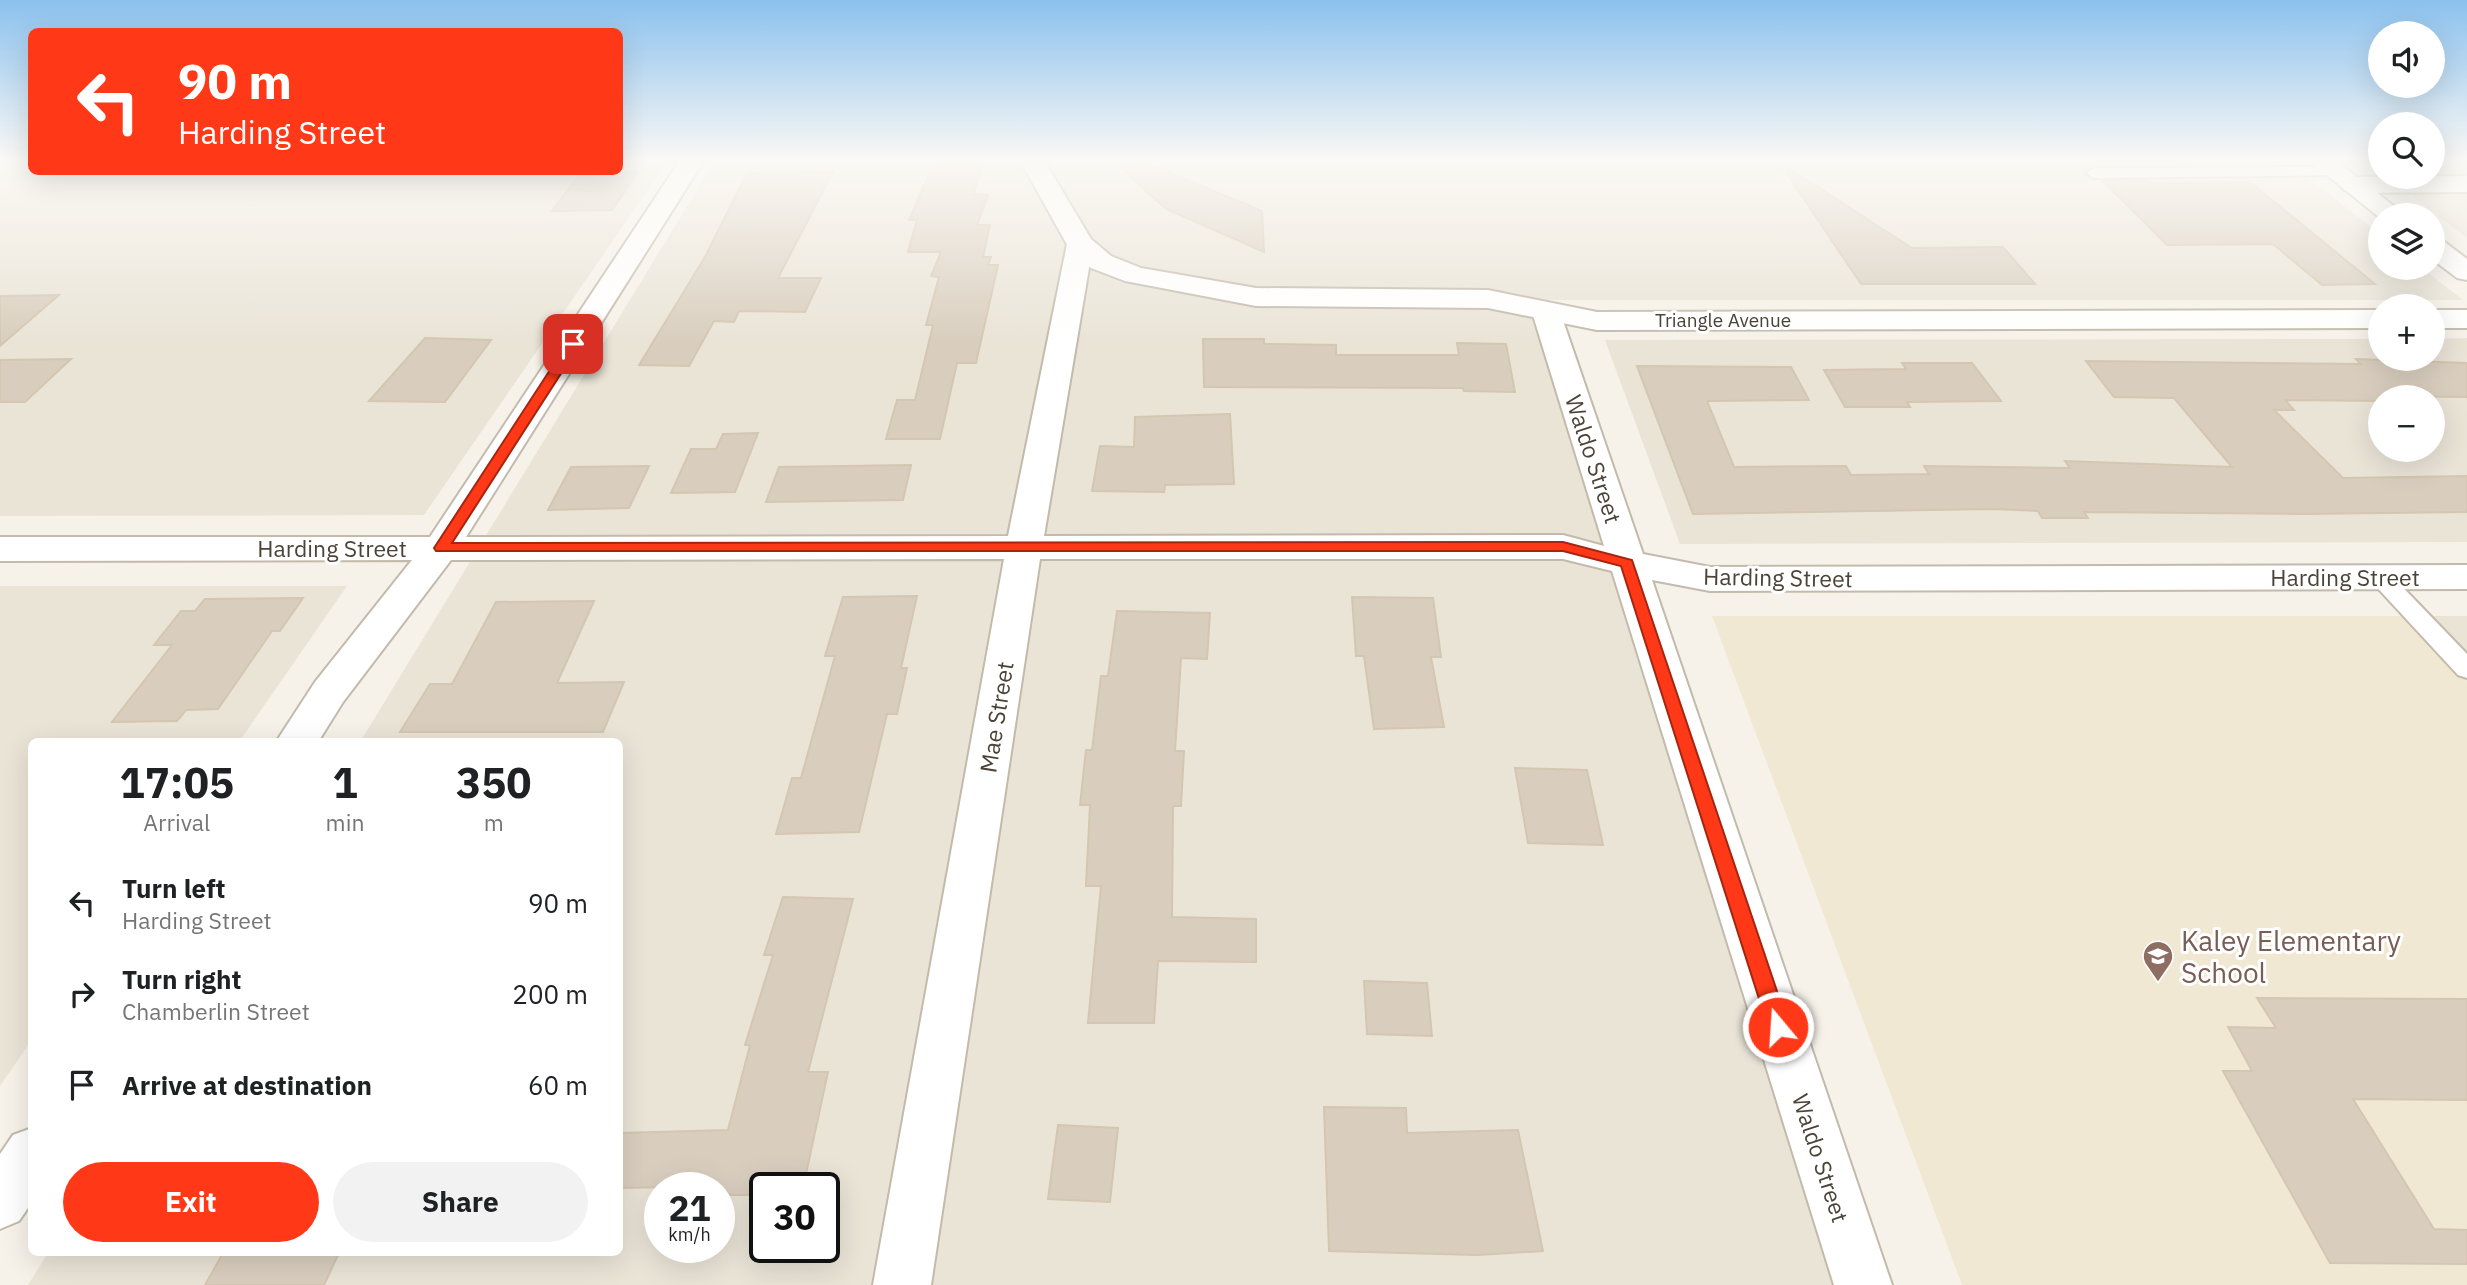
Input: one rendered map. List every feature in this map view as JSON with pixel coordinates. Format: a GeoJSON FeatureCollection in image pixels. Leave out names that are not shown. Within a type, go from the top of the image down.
{"type":"FeatureCollection","features":[{"type":"Feature","properties":{"kind":"street"},"geometry":{"type":"LineString","coordinates":[[300,738],[329,692],[441,548],[652,222]]}},
{"type":"Feature","properties":{"kind":"street"},"geometry":{"type":"LineString","coordinates":[[1067,222],[1080,244]]}},
{"type":"Feature","properties":{"kind":"street","name":"Triangle Avenue"},"geometry":{"type":"LineString","coordinates":[[1080,244],[1101,262],[1135,275],[1256,297],[1488,299],[1597,321],[2368,319]]}},
{"type":"Feature","properties":{"kind":"street","name":"Mae Street"},"geometry":{"type":"LineString","coordinates":[[902,1285],[1024,548],[1080,244]]}},
{"type":"Feature","properties":{"kind":"street"},"geometry":{"type":"LineString","coordinates":[[2445,256],[2467,272]]}},
{"type":"Feature","properties":{"kind":"street","name":"Waldo Street"},"geometry":{"type":"LineString","coordinates":[[1546,312],[1863,1285]]}},
{"type":"Feature","properties":{"kind":"street"},"geometry":{"type":"LineString","coordinates":[[2445,319],[2467,319]]}},
{"type":"Feature","properties":{"kind":"street","name":"Harding Street"},"geometry":{"type":"LineString","coordinates":[[0,549],[1563,547],[1710,579],[2467,577]]}},
{"type":"Feature","properties":{"kind":"street"},"geometry":{"type":"LineString","coordinates":[[0,1202],[28,1159]]}},
{"type":"Feature","properties":{"kind":"lane"},"geometry":{"type":"LineString","coordinates":[[2380,577],[2467,669]]}},
{"type":"Feature","properties":{"kind":"shaded area"},"geometry":{"type":"Polygon","coordinates":[[[0,222],[626,222],[424,515],[0,516],[0,222]]]}},
{"type":"Feature","properties":{"kind":"shaded area"},"geometry":{"type":"Polygon","coordinates":[[[677,222],[2365,222],[2368,225],[2368,280],[2437,280],[2463,300],[2445,300],[2445,294],[2368,294],[2368,300],[1543,300],[1864,1285],[28,1285],[46,1256],[623,1256],[623,738],[362,738],[677,222]]]}},
{"type":"Feature","properties":{"kind":"shaded area"},"geometry":{"type":"Polygon","coordinates":[[[2446,222],[2467,222],[2467,238],[2446,222]]]}},
{"type":"Feature","properties":{"kind":"shaded area"},"geometry":{"type":"Polygon","coordinates":[[[2467,338],[2467,542],[1680,544],[1605,340],[2368,339],[2368,371],[2445,371],[2445,339],[2467,338]]]}},
{"type":"Feature","properties":{"kind":"shaded area"},"geometry":{"type":"Polygon","coordinates":[[[0,586],[347,586],[242,738],[28,738],[28,1045],[0,1086],[0,586]]]}},
{"type":"Feature","properties":{"kind":"shaded area","name":"Kaley Elementary School"},"geometry":{"type":"Polygon","coordinates":[[[1712,616],[2407,616],[2467,681],[2467,1285],[1962,1285],[1712,616]]]}},
{"type":"Feature","properties":{"kind":"shaded area"},"geometry":{"type":"Polygon","coordinates":[[[2407,616],[2467,616],[2467,681],[2407,616]]]}},
{"type":"Feature","properties":{"kind":"building"},"geometry":{"type":"Polygon","coordinates":[[[723,222],[807,222],[778,278],[821,278],[805,312],[739,311],[734,322],[714,321],[689,366],[639,365],[705,257],[723,222]]]}},
{"type":"Feature","properties":{"kind":"building"},"geometry":{"type":"Polygon","coordinates":[[[916,222],[978,222],[977,225],[990,225],[983,257],[991,257],[988,265],[998,265],[976,363],[957,363],[940,439],[886,439],[897,400],[915,400],[933,325],[926,325],[939,277],[931,276],[941,252],[908,252],[916,222]]]}},
{"type":"Feature","properties":{"kind":"building"},"geometry":{"type":"Polygon","coordinates":[[[1196,222],[1263,222],[1264,252],[1196,222]]]}},
{"type":"Feature","properties":{"kind":"building"},"geometry":{"type":"Polygon","coordinates":[[[1819,222],[1872,222],[1912,248],[2003,247],[2035,284],[1861,284],[1819,222]]]}},
{"type":"Feature","properties":{"kind":"building"},"geometry":{"type":"Polygon","coordinates":[[[2144,222],[2299,222],[2375,284],[2322,285],[2273,244],[2167,245],[2144,222]]]}},
{"type":"Feature","properties":{"kind":"building"},"geometry":{"type":"Polygon","coordinates":[[[59,295],[0,346],[0,296],[59,295]]]}},
{"type":"Feature","properties":{"kind":"building"},"geometry":{"type":"Polygon","coordinates":[[[425,338],[491,340],[445,402],[369,401],[425,338]]]}},
{"type":"Feature","properties":{"kind":"building"},"geometry":{"type":"Polygon","coordinates":[[[1203,339],[1264,339],[1264,344],[1336,345],[1336,355],[1459,355],[1457,343],[1506,344],[1515,392],[1464,391],[1463,388],[1204,387],[1203,339]]]}},
{"type":"Feature","properties":{"kind":"building"},"geometry":{"type":"Polygon","coordinates":[[[71,359],[25,402],[0,402],[0,360],[71,359]]]}},
{"type":"Feature","properties":{"kind":"building"},"geometry":{"type":"Polygon","coordinates":[[[2356,359],[2368,359],[2368,371],[2445,371],[2445,362],[2467,363],[2467,397],[2445,397],[2445,385],[2368,385],[2368,401],[2285,400],[2294,410],[2274,410],[2343,478],[2467,476],[2467,512],[2084,512],[2088,518],[2042,518],[2038,511],[1993,509],[1693,514],[1637,366],[1791,367],[1809,400],[1707,401],[1734,467],[1846,466],[1851,475],[1929,474],[1924,466],[2070,468],[2065,461],[2232,467],[2174,398],[2114,397],[2086,361],[2361,364],[2356,359]]]}},
{"type":"Feature","properties":{"kind":"building"},"geometry":{"type":"Polygon","coordinates":[[[1902,363],[1972,363],[2001,401],[1907,402],[1910,407],[1845,407],[1824,370],[1906,369],[1902,363]]]}},
{"type":"Feature","properties":{"kind":"building"},"geometry":{"type":"Polygon","coordinates":[[[1230,414],[1234,484],[1165,485],[1164,492],[1092,491],[1100,446],[1134,447],[1135,417],[1230,414]]]}},
{"type":"Feature","properties":{"kind":"building"},"geometry":{"type":"Polygon","coordinates":[[[758,433],[735,492],[671,493],[691,449],[716,449],[723,434],[758,433]]]}},
{"type":"Feature","properties":{"kind":"building"},"geometry":{"type":"Polygon","coordinates":[[[911,465],[903,500],[766,502],[779,467],[911,465]]]}},
{"type":"Feature","properties":{"kind":"building"},"geometry":{"type":"Polygon","coordinates":[[[649,466],[629,508],[548,510],[571,467],[649,466]]]}},
{"type":"Feature","properties":{"kind":"building"},"geometry":{"type":"Polygon","coordinates":[[[917,596],[901,668],[907,668],[897,714],[887,714],[859,832],[776,834],[792,778],[801,778],[835,656],[825,656],[843,597],[917,596]]]}},
{"type":"Feature","properties":{"kind":"building"},"geometry":{"type":"Polygon","coordinates":[[[1352,597],[1433,598],[1441,657],[1431,657],[1444,727],[1374,729],[1364,656],[1356,656],[1352,597]]]}},
{"type":"Feature","properties":{"kind":"building"},"geometry":{"type":"Polygon","coordinates":[[[303,598],[280,631],[272,631],[218,709],[186,710],[177,721],[112,722],[172,645],[154,645],[181,611],[195,611],[205,599],[303,598]]]}},
{"type":"Feature","properties":{"kind":"building"},"geometry":{"type":"Polygon","coordinates":[[[594,601],[557,683],[624,682],[603,732],[400,732],[430,684],[452,684],[496,602],[594,601]]]}},
{"type":"Feature","properties":{"kind":"building"},"geometry":{"type":"Polygon","coordinates":[[[1117,611],[1210,613],[1207,659],[1181,658],[1175,751],[1184,751],[1181,806],[1173,806],[1172,917],[1256,919],[1256,962],[1158,961],[1154,1023],[1088,1023],[1101,886],[1086,886],[1090,805],[1080,805],[1086,750],[1092,750],[1101,676],[1108,676],[1117,611]]]}},
{"type":"Feature","properties":{"kind":"building"},"geometry":{"type":"Polygon","coordinates":[[[1515,768],[1587,770],[1603,845],[1528,843],[1515,768]]]}},
{"type":"Feature","properties":{"kind":"building"},"geometry":{"type":"Polygon","coordinates":[[[783,897],[853,899],[808,1072],[828,1072],[806,1172],[749,1172],[749,1195],[735,1195],[735,1172],[644,1172],[644,1188],[623,1188],[623,1133],[728,1130],[750,1045],[745,1045],[773,955],[764,955],[783,897]]]}},
{"type":"Feature","properties":{"kind":"building"},"geometry":{"type":"Polygon","coordinates":[[[1364,981],[1427,983],[1432,1036],[1367,1034],[1364,981]]]}},
{"type":"Feature","properties":{"kind":"building"},"geometry":{"type":"Polygon","coordinates":[[[2257,998],[2467,999],[2467,1100],[2353,1099],[2434,1229],[2467,1230],[2467,1264],[2330,1263],[2223,1071],[2252,1071],[2228,1027],[2276,1028],[2257,998]]]}},
{"type":"Feature","properties":{"kind":"building"},"geometry":{"type":"Polygon","coordinates":[[[1324,1107],[1406,1108],[1407,1133],[1518,1130],[1543,1251],[1477,1255],[1329,1251],[1324,1107]]]}},
{"type":"Feature","properties":{"kind":"building"},"geometry":{"type":"Polygon","coordinates":[[[1058,1125],[1118,1128],[1110,1202],[1048,1199],[1058,1125]]]}},
{"type":"Feature","properties":{"kind":"building"},"geometry":{"type":"Polygon","coordinates":[[[221,1256],[338,1256],[324,1285],[205,1285],[221,1256]]]}},
{"type":"Feature","properties":{"kind":"place","name":"Kaley Elementary School"},"geometry":{"type":"Point","coordinates":[2158,983]}},
{"type":"Feature","properties":{"kind":"route"},"geometry":{"type":"LineString","coordinates":[[573,344],[441,548],[1563,547],[1627,563],[1778,1027]]}}]}
